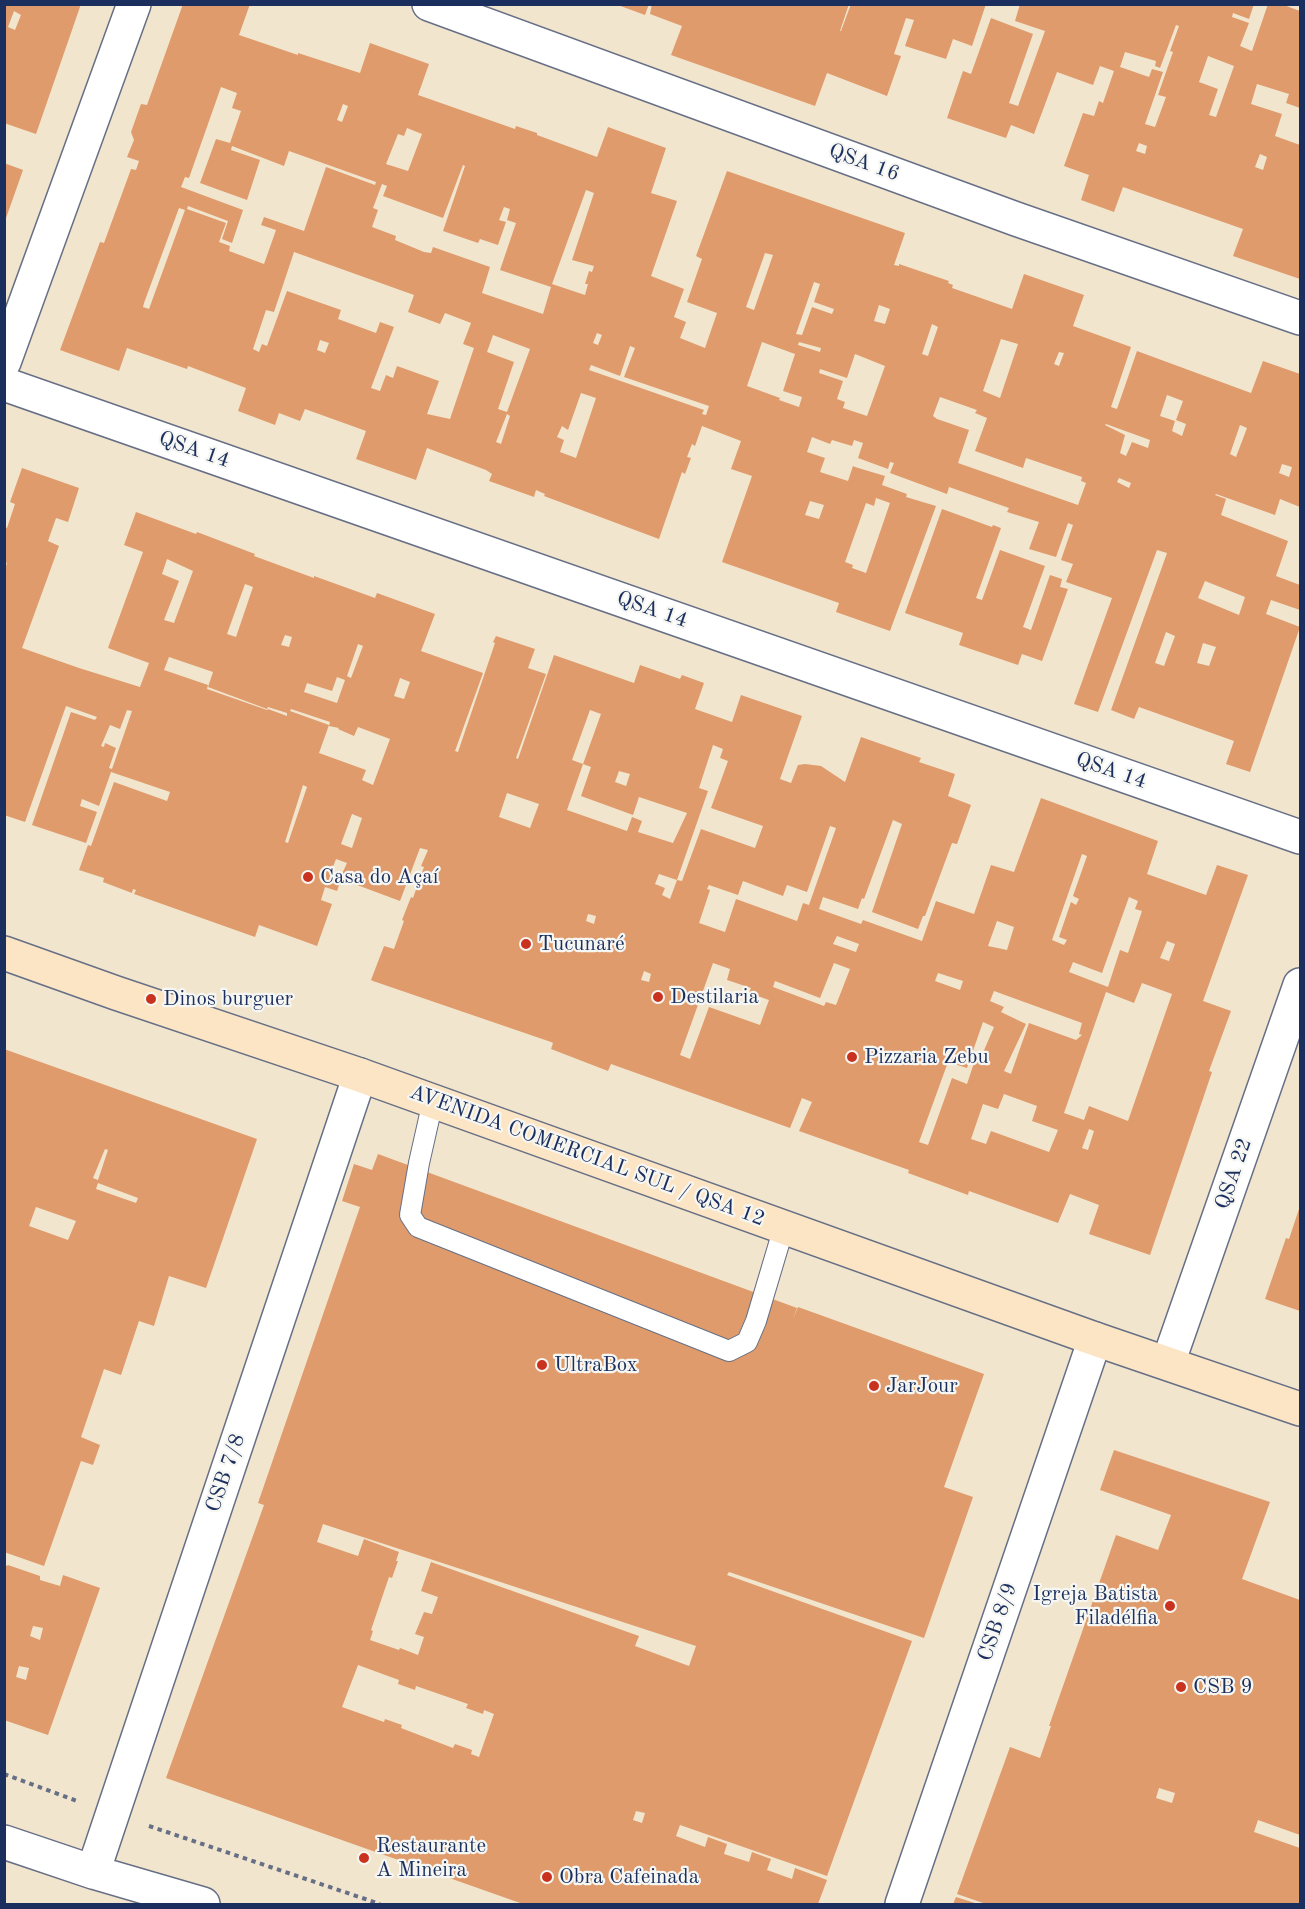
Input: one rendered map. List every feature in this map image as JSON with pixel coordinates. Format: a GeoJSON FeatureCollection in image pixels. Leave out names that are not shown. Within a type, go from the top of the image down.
{"type":"FeatureCollection","features":[{"type":"Feature","properties":{"kind":"main road","name":"AVENIDA COMERCIAL SUL / QSA 12"},"geometry":{"type":"LineString","coordinates":[[4,953],[360,1075],[1095,1339],[1300,1409]]}},
{"type":"Feature","properties":{"kind":"street"},"geometry":{"type":"LineString","coordinates":[[4,362],[134,4]]}},
{"type":"Feature","properties":{"kind":"street","name":"QSA 16"},"geometry":{"type":"LineString","coordinates":[[429,4],[1016,219],[1300,318]]}},
{"type":"Feature","properties":{"kind":"street","name":"QSA 14"},"geometry":{"type":"LineString","coordinates":[[4,384],[1300,837]]}},
{"type":"Feature","properties":{"kind":"street","name":"QSA 22"},"geometry":{"type":"LineString","coordinates":[[1168,1363],[1300,985]]}},
{"type":"Feature","properties":{"kind":"street","name":"CSB 7/8"},"geometry":{"type":"LineString","coordinates":[[93,1872],[360,1075]]}},
{"type":"Feature","properties":{"kind":"street","name":"CSB 8/9"},"geometry":{"type":"LineString","coordinates":[[902,1905],[1095,1339]]}},
{"type":"Feature","properties":{"kind":"street"},"geometry":{"type":"LineString","coordinates":[[4,1842],[203,1905]]}},
{"type":"Feature","properties":{"kind":"lane"},"geometry":{"type":"LineString","coordinates":[[433,1101],[410,1215],[418,1227],[729,1351],[747,1342],[756,1321],[784,1227]]}},
{"type":"Feature","properties":{"kind":"path"},"geometry":{"type":"LineString","coordinates":[[4,1774],[112,1814],[380,1905]]}},
{"type":"Feature","properties":{"kind":"building"},"geometry":{"type":"Polygon","coordinates":[[[4,4],[81,4],[36,134],[4,123],[4,4]],[[14,11],[8,27],[15,30],[21,15],[14,11]]]}},
{"type":"Feature","properties":{"kind":"building"},"geometry":{"type":"Polygon","coordinates":[[[183,4],[250,4],[239,35],[360,73],[370,43],[429,64],[418,95],[515,129],[516,126],[537,133],[537,135],[597,157],[608,127],[666,148],[651,193],[677,201],[651,276],[684,289],[674,317],[686,322],[680,338],[705,348],[717,313],[687,302],[702,259],[696,256],[727,171],[905,233],[894,265],[899,266],[899,264],[949,281],[948,283],[953,285],[952,288],[1012,309],[1024,274],[1084,295],[1073,326],[1131,347],[1111,407],[1117,409],[1137,351],[1251,393],[1263,361],[1300,374],[1300,507],[1280,499],[1275,515],[1215,495],[1226,499],[1221,515],[1288,541],[1276,576],[1300,585],[1300,610],[1271,600],[1266,614],[1300,627],[1250,772],[1226,764],[1234,741],[1139,707],[1134,719],[1111,710],[1167,553],[1157,550],[1098,712],[1074,704],[1112,598],[1066,582],[1073,564],[1061,560],[1073,525],[1068,523],[1056,557],[1029,549],[1039,522],[1007,512],[1009,508],[949,487],[947,494],[890,473],[894,463],[890,462],[888,469],[858,458],[863,443],[854,440],[852,446],[832,440],[830,444],[812,437],[807,452],[825,458],[820,472],[848,481],[853,466],[885,476],[882,485],[907,494],[906,497],[936,506],[890,631],[836,612],[839,603],[722,562],[752,476],[731,469],[741,441],[702,426],[695,446],[692,444],[687,457],[691,458],[685,474],[682,472],[659,539],[544,496],[545,494],[536,490],[534,497],[489,481],[492,474],[486,470],[427,448],[416,480],[356,459],[366,431],[305,409],[300,421],[279,413],[275,425],[238,411],[246,388],[188,366],[187,369],[127,348],[119,371],[60,350],[100,242],[104,243],[131,169],[136,170],[139,161],[127,157],[134,140],[131,132],[141,104],[147,105],[183,4]],[[221,87],[189,178],[185,177],[181,187],[243,210],[232,243],[222,239],[228,221],[188,206],[187,209],[226,223],[219,242],[230,246],[229,251],[264,264],[276,230],[261,225],[264,217],[304,231],[326,167],[375,185],[376,182],[289,151],[284,166],[232,146],[231,150],[260,160],[247,200],[200,183],[216,139],[230,143],[241,111],[232,108],[237,93],[221,87]],[[343,104],[337,120],[342,122],[348,106],[343,104]],[[407,128],[404,136],[398,134],[386,164],[408,171],[422,134],[407,128]],[[463,165],[443,218],[383,196],[387,186],[382,184],[373,208],[378,210],[372,227],[396,236],[395,240],[424,252],[431,253],[433,247],[490,267],[482,293],[543,314],[551,287],[500,270],[516,223],[507,220],[510,209],[504,207],[499,220],[506,222],[498,245],[480,239],[478,243],[443,231],[465,166],[463,165]],[[586,190],[552,284],[585,295],[588,284],[585,284],[589,271],[592,272],[594,266],[572,260],[594,193],[586,190]],[[179,208],[143,307],[149,309],[185,210],[179,208]],[[294,252],[274,312],[266,310],[253,349],[259,352],[262,344],[267,346],[287,291],[341,310],[338,319],[376,333],[380,322],[394,327],[371,388],[380,391],[386,375],[393,378],[397,366],[439,381],[427,414],[450,419],[474,348],[463,344],[471,323],[445,313],[440,324],[408,312],[414,295],[294,252]],[[765,253],[746,307],[754,310],[773,255],[765,253]],[[814,282],[796,334],[802,335],[812,307],[832,314],[834,309],[814,302],[820,284],[814,282]],[[879,305],[874,321],[885,324],[890,309],[879,305]],[[932,324],[922,354],[928,356],[938,327],[932,324]],[[597,333],[593,343],[598,345],[602,335],[597,333]],[[493,335],[487,352],[514,362],[498,409],[507,412],[530,349],[493,335]],[[1001,339],[983,391],[1000,398],[1018,344],[1001,339]],[[320,340],[317,350],[325,353],[329,343],[320,340]],[[762,342],[747,386],[799,407],[802,397],[783,391],[795,354],[762,342]],[[799,342],[798,345],[820,352],[821,348],[799,342]],[[630,346],[620,376],[591,365],[589,370],[704,410],[702,414],[706,415],[709,406],[624,377],[635,348],[630,346]],[[1059,352],[1054,364],[1059,366],[1064,353],[1059,352]],[[855,354],[847,378],[820,369],[819,373],[843,381],[837,399],[845,402],[843,408],[867,416],[885,366],[855,354]],[[581,393],[568,430],[562,426],[557,437],[564,440],[560,452],[576,458],[596,398],[581,393]],[[1167,395],[1160,416],[1175,421],[1172,431],[1182,436],[1186,424],[1176,420],[1183,401],[1167,395]],[[940,397],[933,416],[969,430],[958,463],[1078,505],[1086,483],[1081,481],[1082,477],[1026,458],[1023,468],[975,451],[987,418],[975,413],[977,410],[940,397]],[[507,414],[496,442],[501,444],[510,416],[507,414]],[[1106,424],[1125,435],[1120,453],[1126,456],[1132,442],[1148,448],[1150,440],[1106,424]],[[1240,425],[1230,454],[1236,457],[1247,428],[1240,425]],[[1282,464],[1279,473],[1289,477],[1292,467],[1282,464]],[[1119,478],[1117,482],[1129,488],[1131,483],[1119,478]],[[876,498],[874,506],[866,503],[845,562],[853,565],[852,568],[866,573],[890,503],[876,498]],[[810,501],[805,515],[819,519],[824,505],[810,501]],[[1205,581],[1198,598],[1239,615],[1245,597],[1205,581]],[[1166,632],[1155,663],[1164,666],[1175,636],[1166,632]],[[1203,643],[1197,663],[1209,666],[1216,647],[1203,643]]]}},
{"type":"Feature","properties":{"kind":"building"},"geometry":{"type":"Polygon","coordinates":[[[615,4],[649,4],[645,15],[615,4]]]}},
{"type":"Feature","properties":{"kind":"building"},"geometry":{"type":"Polygon","coordinates":[[[652,4],[849,4],[841,31],[851,4],[986,4],[972,46],[953,39],[946,59],[905,46],[914,20],[906,18],[894,54],[901,56],[887,96],[827,73],[815,106],[671,55],[682,26],[650,14],[652,4]]]}},
{"type":"Feature","properties":{"kind":"building"},"geometry":{"type":"Polygon","coordinates":[[[1020,4],[1254,4],[1249,19],[1233,13],[1232,17],[1249,23],[1240,46],[1252,51],[1268,4],[1281,4],[1300,11],[1300,108],[1286,103],[1289,94],[1257,84],[1251,104],[1282,114],[1275,136],[1300,145],[1300,279],[1233,256],[1243,229],[1123,187],[1114,212],[1081,200],[1089,175],[1064,166],[1083,113],[1094,116],[1099,101],[1103,103],[1114,71],[1100,66],[1093,85],[1057,72],[1034,134],[1011,125],[1006,138],[947,118],[963,71],[971,74],[991,18],[1033,34],[1009,103],[1018,106],[1045,31],[1015,21],[1020,4]],[[1176,25],[1160,68],[1155,66],[1156,61],[1125,52],[1120,67],[1149,77],[1152,69],[1163,72],[1145,124],[1155,127],[1166,97],[1158,95],[1173,52],[1170,51],[1179,26],[1176,25]],[[1208,56],[1199,82],[1218,89],[1209,115],[1216,117],[1234,66],[1208,56]],[[1139,143],[1136,151],[1145,154],[1147,146],[1139,143]],[[1260,154],[1255,167],[1263,170],[1267,157],[1260,154]]]}},
{"type":"Feature","properties":{"kind":"building"},"geometry":{"type":"Polygon","coordinates":[[[4,163],[23,170],[5,221],[4,221],[4,163]]]}},
{"type":"Feature","properties":{"kind":"building"},"geometry":{"type":"Polygon","coordinates":[[[22,468],[79,488],[68,522],[56,518],[48,541],[59,546],[22,648],[140,687],[149,663],[108,648],[143,552],[124,545],[136,512],[196,534],[197,532],[314,578],[314,576],[375,598],[377,593],[435,614],[421,651],[483,673],[455,751],[458,752],[496,636],[535,649],[528,668],[546,674],[516,758],[518,759],[554,655],[634,683],[640,665],[680,679],[682,675],[704,683],[695,709],[732,722],[741,695],[802,716],[780,779],[791,783],[798,765],[805,764],[821,766],[845,782],[861,737],[921,758],[919,762],[955,774],[948,796],[971,805],[957,844],[952,843],[918,929],[872,912],[902,824],[893,820],[864,899],[862,898],[858,909],[823,897],[819,909],[861,924],[863,920],[922,941],[936,901],[974,914],[991,865],[1014,872],[1041,798],[1158,841],[1147,874],[1206,895],[1217,865],[1248,875],[1203,1001],[1231,1011],[1209,1071],[1212,1072],[1150,1255],[1089,1234],[1099,1205],[1070,1194],[1058,1223],[969,1191],[968,1195],[908,1173],[909,1170],[799,1131],[812,1102],[802,1098],[790,1128],[611,1064],[608,1071],[551,1049],[553,1043],[551,1042],[371,980],[384,946],[394,949],[404,921],[402,920],[411,897],[413,898],[424,867],[421,866],[428,850],[420,848],[400,901],[341,879],[337,891],[325,887],[321,900],[332,904],[317,946],[259,925],[255,937],[134,894],[136,890],[133,889],[132,893],[103,882],[104,878],[79,870],[88,845],[91,846],[114,782],[167,801],[170,792],[111,772],[99,806],[82,799],[80,806],[97,812],[86,843],[32,825],[71,712],[95,720],[97,717],[66,706],[25,822],[4,815],[4,571],[7,563],[4,562],[4,527],[7,528],[15,504],[10,502],[22,468]],[[167,559],[162,574],[179,581],[164,620],[174,623],[193,571],[167,559]],[[245,584],[227,634],[236,637],[253,587],[245,584]],[[285,635],[281,645],[289,647],[292,637],[285,635]],[[358,644],[347,676],[351,678],[363,646],[358,644]],[[169,657],[164,670],[208,685],[207,689],[287,716],[287,713],[268,707],[267,709],[208,687],[213,672],[169,657]],[[337,677],[332,691],[307,683],[304,692],[337,703],[345,680],[337,677]],[[400,678],[394,696],[404,699],[410,682],[400,678]],[[291,709],[290,711],[329,725],[319,753],[366,770],[362,780],[373,785],[390,739],[358,727],[354,736],[339,728],[329,726],[330,722],[291,709]],[[127,710],[120,729],[110,725],[101,746],[104,747],[105,743],[116,748],[109,768],[112,769],[132,711],[127,710]],[[590,710],[572,760],[583,764],[601,714],[590,710]],[[713,745],[699,788],[708,791],[677,880],[682,881],[701,829],[755,848],[763,826],[711,808],[728,761],[720,758],[723,749],[713,745]],[[583,764],[567,810],[627,831],[632,817],[642,821],[638,832],[673,843],[687,813],[639,797],[633,815],[581,796],[591,767],[583,764]],[[619,771],[615,782],[626,786],[630,774],[619,771]],[[303,785],[285,842],[288,843],[307,787],[303,785]],[[507,793],[499,817],[530,828],[539,804],[507,793]],[[352,814],[341,844],[352,848],[362,818],[352,814]],[[830,826],[807,892],[787,885],[783,896],[743,881],[738,895],[709,885],[707,889],[710,890],[699,923],[725,932],[736,899],[797,921],[803,903],[809,905],[836,828],[830,826]],[[1082,854],[1052,940],[1064,945],[1067,940],[1059,937],[1071,902],[1076,905],[1079,899],[1073,896],[1087,856],[1082,854]],[[336,859],[331,872],[341,876],[347,863],[336,859]],[[659,874],[655,884],[665,888],[662,895],[670,899],[677,880],[659,874]],[[1129,897],[1102,973],[1073,962],[1069,972],[1108,987],[1120,950],[1128,953],[1142,911],[1135,909],[1138,901],[1129,897]],[[588,914],[586,921],[594,924],[596,916],[588,914]],[[997,921],[988,946],[1007,950],[1014,927],[997,921]],[[837,936],[833,944],[856,952],[859,944],[837,936]],[[1167,941],[1160,958],[1169,961],[1175,944],[1167,941]],[[713,963],[680,1055],[690,1059],[709,1007],[760,1025],[769,1000],[749,993],[751,988],[727,980],[730,969],[713,963]],[[834,963],[820,998],[775,981],[773,987],[824,1006],[826,1002],[836,1005],[850,969],[834,963]],[[644,971],[641,980],[649,982],[651,974],[644,971]],[[938,973],[935,981],[960,990],[963,981],[938,973]],[[1142,983],[1134,1003],[1106,992],[1064,1113],[1084,1120],[1089,1106],[1128,1121],[1172,994],[1142,983]],[[994,991],[990,1001],[1004,1007],[1001,1012],[1026,1024],[1004,1071],[1011,1074],[1029,1023],[1076,1040],[1082,1035],[1079,1034],[1082,1023],[994,991]],[[983,1022],[967,1068],[948,1062],[919,1142],[928,1145],[952,1078],[967,1084],[975,1060],[979,1062],[994,1027],[983,1022]],[[1004,1094],[998,1109],[983,1104],[971,1139],[986,1144],[991,1131],[1049,1152],[1058,1130],[1032,1121],[1037,1106],[1004,1094]],[[1089,1129],[1082,1148],[1088,1150],[1094,1131],[1089,1129]]]}},
{"type":"Feature","properties":{"kind":"building"},"geometry":{"type":"Polygon","coordinates":[[[942,509],[992,527],[993,525],[1001,528],[976,598],[982,600],[1000,550],[1045,566],[1023,627],[1031,630],[1050,575],[1062,579],[1060,587],[1068,589],[1042,661],[1022,654],[1018,665],[959,645],[963,633],[905,613],[942,509]]]}},
{"type":"Feature","properties":{"kind":"building"},"geometry":{"type":"Polygon","coordinates":[[[4,1049],[257,1139],[206,1288],[169,1276],[154,1326],[139,1321],[121,1375],[104,1369],[81,1437],[100,1445],[93,1465],[81,1461],[44,1566],[4,1552],[4,1049]],[[105,1149],[93,1178],[98,1180],[108,1150],[105,1149]],[[98,1183],[96,1189],[136,1203],[138,1198],[98,1183]],[[36,1207],[29,1226],[68,1240],[76,1221],[36,1207]]]}},
{"type":"Feature","properties":{"kind":"building"},"geometry":{"type":"Polygon","coordinates":[[[378,1154],[797,1308],[793,1319],[798,1307],[984,1374],[944,1487],[973,1497],[924,1638],[729,1572],[727,1575],[912,1641],[827,1876],[680,1825],[676,1836],[705,1847],[708,1837],[727,1844],[724,1854],[749,1862],[752,1852],[771,1859],[767,1870],[792,1879],[795,1868],[827,1880],[818,1904],[523,1904],[166,1778],[264,1505],[258,1503],[360,1207],[342,1201],[354,1164],[372,1170],[378,1154]],[[323,1524],[317,1542],[358,1556],[364,1539],[399,1552],[392,1578],[389,1577],[371,1630],[373,1631],[370,1640],[418,1655],[424,1637],[415,1634],[424,1612],[432,1614],[438,1597],[421,1591],[431,1562],[639,1636],[635,1646],[689,1666],[696,1646],[323,1524]],[[358,1665],[342,1707],[384,1722],[385,1719],[402,1725],[401,1728],[453,1748],[455,1744],[472,1750],[471,1754],[479,1757],[494,1714],[484,1710],[483,1714],[466,1708],[468,1704],[416,1686],[415,1690],[398,1684],[399,1680],[358,1665]],[[636,1811],[633,1820],[642,1823],[645,1813],[636,1811]]]}},
{"type":"Feature","properties":{"kind":"building"},"geometry":{"type":"Polygon","coordinates":[[[1300,1206],[1300,1311],[1265,1299],[1286,1238],[1289,1239],[1300,1206]]]}},
{"type":"Feature","properties":{"kind":"building","name":"Igreja Batista Filadélfia"},"geometry":{"type":"Polygon","coordinates":[[[1114,1450],[1270,1502],[1242,1579],[1300,1600],[1300,1835],[1258,1820],[1254,1832],[1300,1848],[1300,1904],[986,1904],[957,1894],[1010,1747],[1040,1758],[1051,1726],[1049,1726],[1116,1535],[1158,1550],[1171,1515],[1100,1490],[1114,1450]],[[1159,1788],[1156,1798],[1172,1803],[1175,1793],[1159,1788]]]}},
{"type":"Feature","properties":{"kind":"building"},"geometry":{"type":"Polygon","coordinates":[[[8,1565],[40,1576],[40,1580],[60,1586],[63,1575],[100,1588],[48,1735],[4,1720],[4,1567],[8,1565]],[[33,1626],[30,1636],[40,1640],[43,1628],[33,1626]],[[19,1666],[16,1677],[26,1680],[29,1668],[19,1666]]]}},
{"type":"Feature","properties":{"kind":"building"},"geometry":{"type":"Polygon","coordinates":[[[956,1897],[978,1904],[953,1904],[956,1897]]]}},
{"type":"Feature","properties":{"kind":"place","name":"Casa do Açaí"},"geometry":{"type":"Point","coordinates":[308,877]}},
{"type":"Feature","properties":{"kind":"place","name":"Tucunaré"},"geometry":{"type":"Point","coordinates":[526,944]}},
{"type":"Feature","properties":{"kind":"place","name":"Destilaria"},"geometry":{"type":"Point","coordinates":[658,997]}},
{"type":"Feature","properties":{"kind":"place","name":"Dinos burguer"},"geometry":{"type":"Point","coordinates":[151,999]}},
{"type":"Feature","properties":{"kind":"place","name":"Pizzaria Zebu"},"geometry":{"type":"Point","coordinates":[852,1057]}},
{"type":"Feature","properties":{"kind":"place","name":"UltraBox"},"geometry":{"type":"Point","coordinates":[542,1365]}},
{"type":"Feature","properties":{"kind":"place","name":"JarJour"},"geometry":{"type":"Point","coordinates":[874,1386]}},
{"type":"Feature","properties":{"kind":"place","name":"Igreja Batista Filadélfia"},"geometry":{"type":"Point","coordinates":[1170,1606]}},
{"type":"Feature","properties":{"kind":"place","name":"CSB 9"},"geometry":{"type":"Point","coordinates":[1181,1687]}},
{"type":"Feature","properties":{"kind":"place","name":"Restaurante A Mineira"},"geometry":{"type":"Point","coordinates":[364,1858]}},
{"type":"Feature","properties":{"kind":"place","name":"Obra Cafeinada"},"geometry":{"type":"Point","coordinates":[547,1877]}}]}
